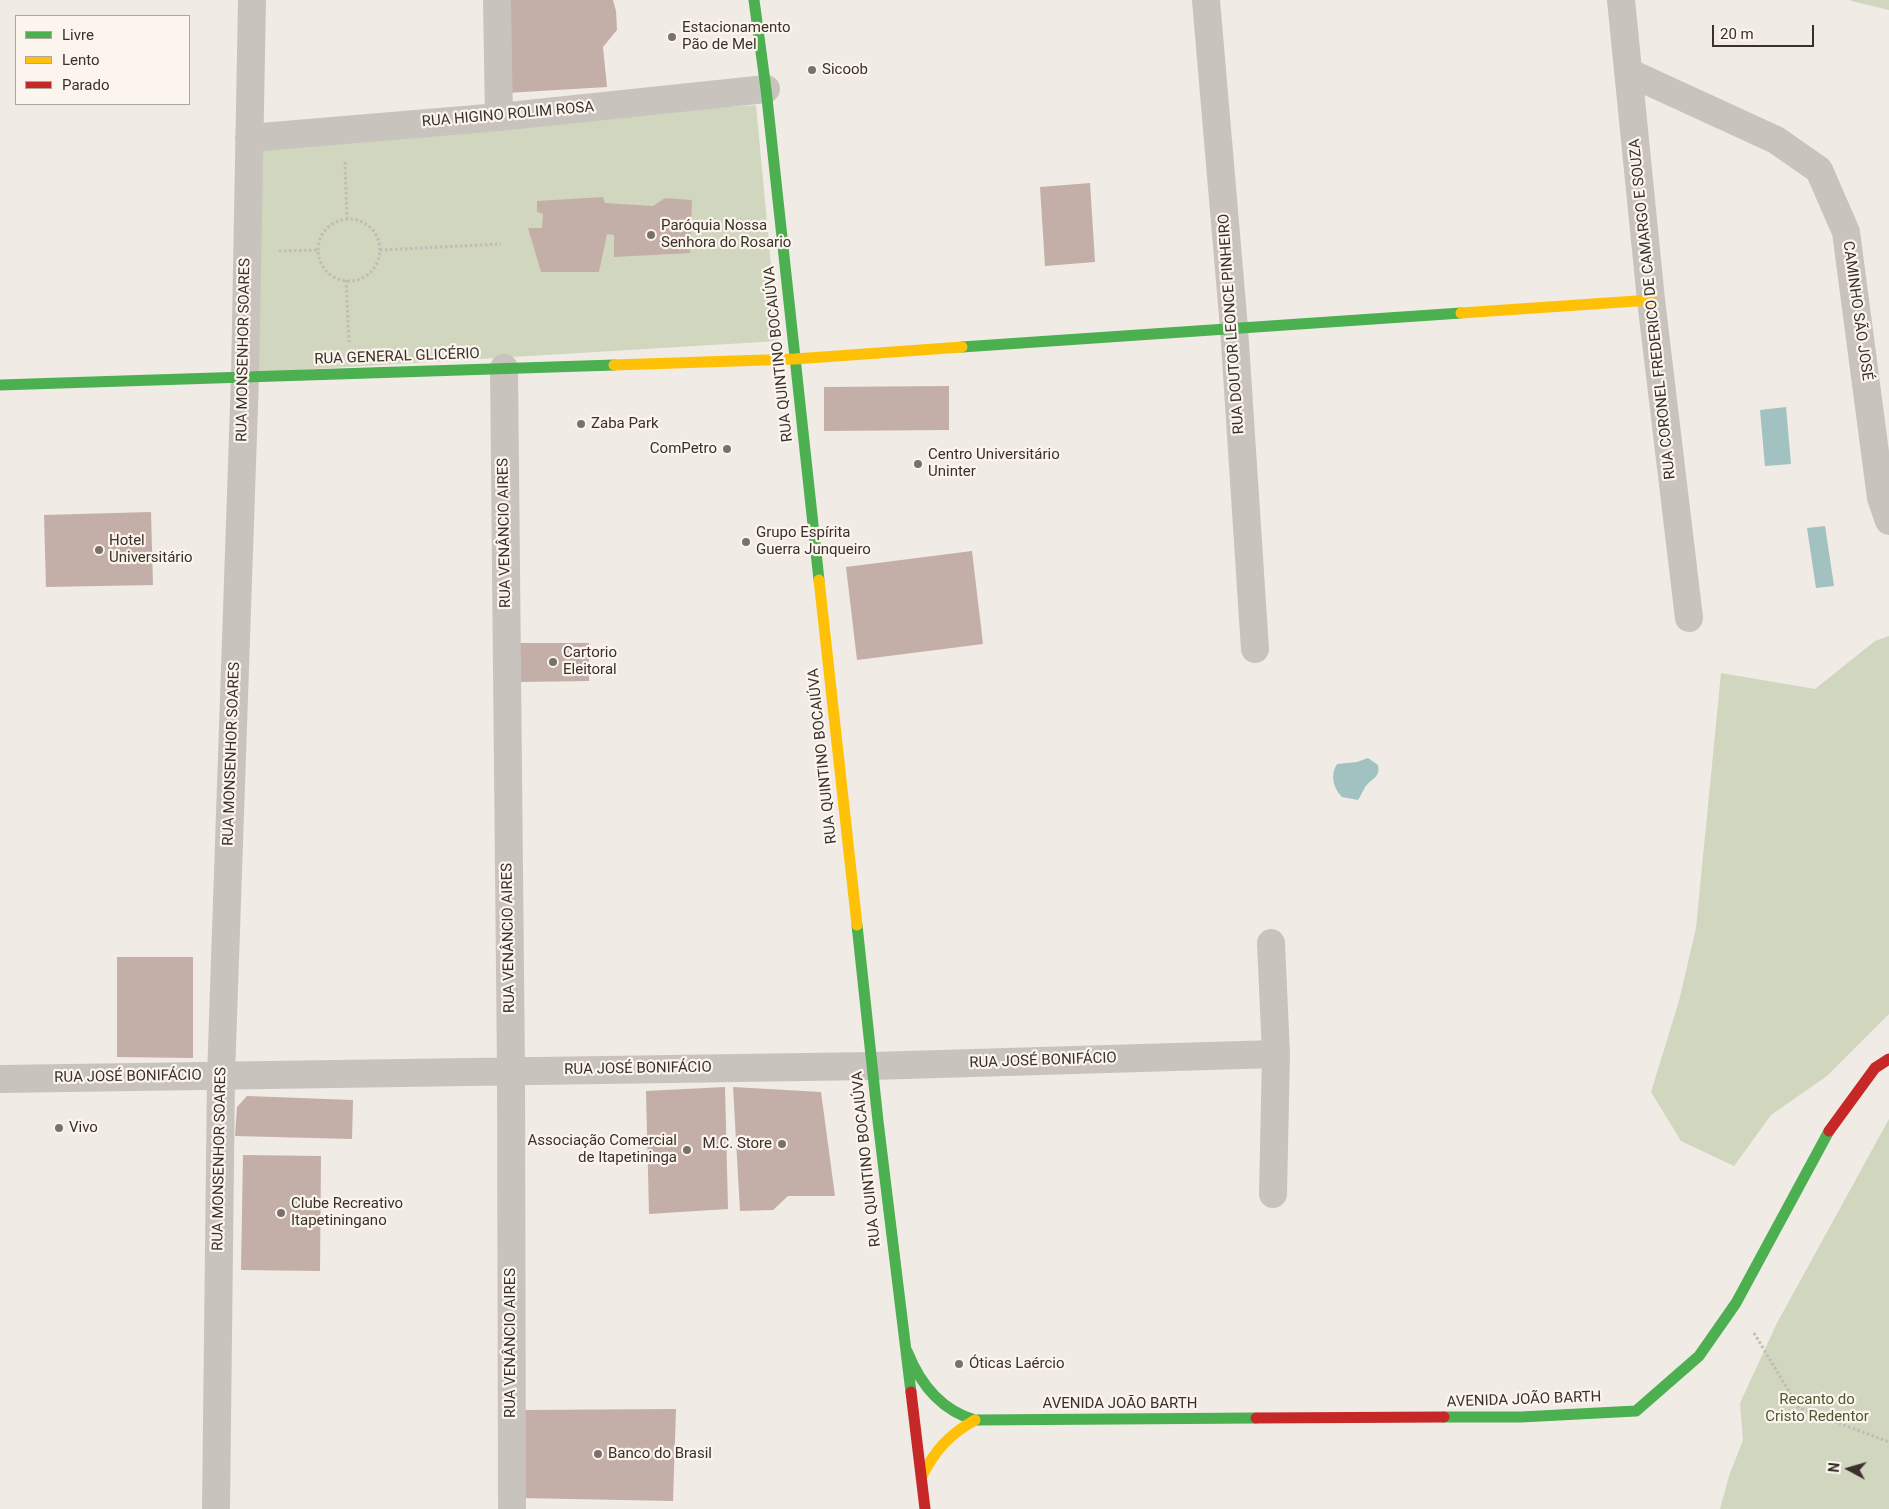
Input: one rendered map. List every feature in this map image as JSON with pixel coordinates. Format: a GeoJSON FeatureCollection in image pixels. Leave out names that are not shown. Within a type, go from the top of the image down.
{"type":"FeatureCollection","features":[{"type":"Feature","properties":{"kind":"main road","name":"RUA QUINTINO BOCAIÚVA"},"geometry":{"type":"LineString","coordinates":[[754,0],[766,89],[903,1340],[925,1509]]}},
{"type":"Feature","properties":{"kind":"main road","name":"RUA GENERAL GLICÉRIO"},"geometry":{"type":"LineString","coordinates":[[0,385],[795,359],[1651,300]]}},
{"type":"Feature","properties":{"kind":"main road","name":"AVENIDA JOÃO BARTH"},"geometry":{"type":"LineString","coordinates":[[903,1340],[911,1361],[927,1390],[961,1418],[975,1420],[1521,1417],[1636,1411],[1699,1356],[1736,1303],[1832,1125],[1875,1068],[1889,1059]]}},
{"type":"Feature","properties":{"kind":"main road","name":"AVENIDA JOÃO BARTH"},"geometry":{"type":"LineString","coordinates":[[922,1476],[932,1454],[940,1444],[951,1434],[975,1420]]}},
{"type":"Feature","properties":{"kind":"street","name":"RUA MONSENHOR SOARES"},"geometry":{"type":"LineString","coordinates":[[216,1509],[221,1076],[245,377],[252,0]]}},
{"type":"Feature","properties":{"kind":"street"},"geometry":{"type":"LineString","coordinates":[[497,0],[499,117]]}},
{"type":"Feature","properties":{"kind":"street","name":"RUA DOUTOR LEONCE PINHEIRO"},"geometry":{"type":"LineString","coordinates":[[1206,0],[1234,328],[1255,649]]}},
{"type":"Feature","properties":{"kind":"street","name":"RUA CORONEL FREDERICO DE CAMARGO E SOUZA"},"geometry":{"type":"LineString","coordinates":[[1621,0],[1651,300],[1689,618]]}},
{"type":"Feature","properties":{"kind":"street","name":"CAMINHO SÃO JOSÉ"},"geometry":{"type":"LineString","coordinates":[[1628,72],[1776,140],[1819,170],[1846,232],[1881,498],[1889,521]]}},
{"type":"Feature","properties":{"kind":"street","name":"RUA HIGINO ROLIM ROSA"},"geometry":{"type":"LineString","coordinates":[[249,138],[499,117],[766,89]]}},
{"type":"Feature","properties":{"kind":"street","name":"RUA VENÂNCIO AIRES"},"geometry":{"type":"LineString","coordinates":[[504,368],[511,1071],[512,1509]]}},
{"type":"Feature","properties":{"kind":"street"},"geometry":{"type":"LineString","coordinates":[[1271,943],[1276,1054],[1273,1194]]}},
{"type":"Feature","properties":{"kind":"street","name":"RUA JOSÉ BONIFÁCIO"},"geometry":{"type":"LineString","coordinates":[[0,1079],[872,1066],[1276,1054]]}},
{"type":"Feature","properties":{"kind":"path"},"geometry":{"type":"LineString","coordinates":[[343,130],[347,219]]}},
{"type":"Feature","properties":{"kind":"path"},"geometry":{"type":"LineString","coordinates":[[347,219],[357,219],[367,224],[379,240],[380,250],[378,260],[366,276],[346,280],[336,278],[328,272],[322,264],[319,250],[322,235],[328,227],[337,221],[347,219]]}},
{"type":"Feature","properties":{"kind":"path"},"geometry":{"type":"LineString","coordinates":[[380,250],[501,244]]}},
{"type":"Feature","properties":{"kind":"path"},"geometry":{"type":"LineString","coordinates":[[247,253],[319,250]]}},
{"type":"Feature","properties":{"kind":"path"},"geometry":{"type":"LineString","coordinates":[[346,280],[351,373]]}},
{"type":"Feature","properties":{"kind":"path"},"geometry":{"type":"LineString","coordinates":[[1736,1303],[1799,1408],[1889,1442]]}},
{"type":"Feature","properties":{"kind":"green space"},"geometry":{"type":"Polygon","coordinates":[[[1889,0],[1889,10],[1851,1],[1889,0]]]}},
{"type":"Feature","properties":{"kind":"green space"},"geometry":{"type":"Polygon","coordinates":[[[756,105],[778,341],[247,373],[253,140],[756,105]]]}},
{"type":"Feature","properties":{"kind":"green space"},"geometry":{"type":"Polygon","coordinates":[[[1889,636],[1889,1014],[1827,1076],[1771,1115],[1734,1166],[1681,1141],[1651,1092],[1679,1001],[1696,928],[1721,673],[1815,689],[1875,641],[1889,636]]]}},
{"type":"Feature","properties":{"kind":"green space","name":"Recanto do Cristo Redentor"},"geometry":{"type":"Polygon","coordinates":[[[1889,1119],[1889,1509],[1720,1509],[1729,1476],[1743,1440],[1740,1403],[1777,1323],[1889,1119]]]}},
{"type":"Feature","properties":{"kind":"water"},"geometry":{"type":"Polygon","coordinates":[[[1786,407],[1791,464],[1765,466],[1760,410],[1786,407]]]}},
{"type":"Feature","properties":{"kind":"water"},"geometry":{"type":"Polygon","coordinates":[[[1825,526],[1834,586],[1816,588],[1807,528],[1825,526]]]}},
{"type":"Feature","properties":{"kind":"water"},"geometry":{"type":"Polygon","coordinates":[[[1368,758],[1378,765],[1379,770],[1376,776],[1366,785],[1358,800],[1342,797],[1336,790],[1333,777],[1337,764],[1357,762],[1368,758]]]}},
{"type":"Feature","properties":{"kind":"building"},"geometry":{"type":"Polygon","coordinates":[[[503,0],[613,0],[616,11],[617,30],[603,47],[607,87],[506,93],[503,0]]]}},
{"type":"Feature","properties":{"kind":"building"},"geometry":{"type":"Polygon","coordinates":[[[1090,183],[1095,262],[1045,266],[1040,187],[1090,183]]]}},
{"type":"Feature","properties":{"kind":"building","name":"Paróquia Nossa Senhora do Rosario"},"geometry":{"type":"Polygon","coordinates":[[[603,197],[605,203],[653,206],[665,198],[692,200],[690,253],[614,257],[614,235],[607,234],[599,272],[541,272],[528,228],[542,228],[543,214],[537,212],[537,201],[603,197]]]}},
{"type":"Feature","properties":{"kind":"building"},"geometry":{"type":"Polygon","coordinates":[[[949,386],[949,430],[824,431],[824,387],[949,386]]]}},
{"type":"Feature","properties":{"kind":"building","name":"Hotel Universitário"},"geometry":{"type":"Polygon","coordinates":[[[151,512],[153,585],[46,587],[44,515],[151,512]]]}},
{"type":"Feature","properties":{"kind":"building"},"geometry":{"type":"Polygon","coordinates":[[[972,551],[983,644],[857,660],[846,567],[972,551]]]}},
{"type":"Feature","properties":{"kind":"building","name":"Cartorio Eleitoral"},"geometry":{"type":"Polygon","coordinates":[[[517,643],[589,643],[589,681],[517,682],[517,643]]]}},
{"type":"Feature","properties":{"kind":"building"},"geometry":{"type":"Polygon","coordinates":[[[117,957],[193,957],[193,1058],[117,1057],[117,957]]]}},
{"type":"Feature","properties":{"kind":"building","name":"Associação Comercial de Itapetininga"},"geometry":{"type":"Polygon","coordinates":[[[725,1087],[728,1209],[649,1214],[646,1091],[725,1087]]]}},
{"type":"Feature","properties":{"kind":"building","name":"M.C. Store"},"geometry":{"type":"Polygon","coordinates":[[[733,1087],[821,1092],[835,1196],[788,1196],[773,1210],[740,1211],[733,1087]]]}},
{"type":"Feature","properties":{"kind":"building"},"geometry":{"type":"Polygon","coordinates":[[[247,1096],[353,1100],[352,1139],[235,1136],[237,1107],[247,1096]]]}},
{"type":"Feature","properties":{"kind":"building","name":"Clube Recreativo Itapetiningano"},"geometry":{"type":"Polygon","coordinates":[[[243,1155],[321,1156],[320,1271],[241,1270],[243,1155]]]}},
{"type":"Feature","properties":{"kind":"building","name":"Banco do Brasil"},"geometry":{"type":"Polygon","coordinates":[[[676,1409],[673,1501],[521,1498],[524,1410],[676,1409]]]}},
{"type":"Feature","properties":{"kind":"traffic: fast"},"geometry":{"type":"LineString","coordinates":[[754,0],[766,89],[819,580]]}},
{"type":"Feature","properties":{"kind":"traffic: fast"},"geometry":{"type":"LineString","coordinates":[[962,347],[1461,313]]}},
{"type":"Feature","properties":{"kind":"traffic: fast"},"geometry":{"type":"LineString","coordinates":[[0,385],[614,365]]}},
{"type":"Feature","properties":{"kind":"traffic: fast"},"geometry":{"type":"LineString","coordinates":[[857,925],[878,1121],[911,1392]]}},
{"type":"Feature","properties":{"kind":"traffic: fast"},"geometry":{"type":"LineString","coordinates":[[1444,1417],[1521,1417],[1636,1411],[1699,1356],[1736,1303],[1829,1131]]}},
{"type":"Feature","properties":{"kind":"traffic: fast"},"geometry":{"type":"LineString","coordinates":[[907,1351],[918,1374],[933,1394],[951,1410],[975,1420],[1256,1418]]}},
{"type":"Feature","properties":{"kind":"traffic: slow"},"geometry":{"type":"LineString","coordinates":[[1461,313],[1651,300]]}},
{"type":"Feature","properties":{"kind":"traffic: slow"},"geometry":{"type":"LineString","coordinates":[[614,365],[795,359],[962,347]]}},
{"type":"Feature","properties":{"kind":"traffic: slow"},"geometry":{"type":"LineString","coordinates":[[819,580],[857,925]]}},
{"type":"Feature","properties":{"kind":"traffic: slow"},"geometry":{"type":"LineString","coordinates":[[922,1476],[932,1458],[944,1444],[958,1431],[975,1420]]}},
{"type":"Feature","properties":{"kind":"traffic: jam"},"geometry":{"type":"LineString","coordinates":[[1829,1131],[1875,1068],[1889,1059]]}},
{"type":"Feature","properties":{"kind":"traffic: jam"},"geometry":{"type":"LineString","coordinates":[[911,1392],[925,1509]]}},
{"type":"Feature","properties":{"kind":"traffic: jam"},"geometry":{"type":"LineString","coordinates":[[1256,1418],[1444,1417]]}},
{"type":"Feature","properties":{"kind":"place","name":"Estacionamento Pão de Mel"},"geometry":{"type":"Point","coordinates":[672,37]}},
{"type":"Feature","properties":{"kind":"place","name":"Sicoob"},"geometry":{"type":"Point","coordinates":[812,70]}},
{"type":"Feature","properties":{"kind":"place","name":"Paróquia Nossa Senhora do Rosario"},"geometry":{"type":"Point","coordinates":[651,235]}},
{"type":"Feature","properties":{"kind":"place","name":"Zaba Park"},"geometry":{"type":"Point","coordinates":[581,424]}},
{"type":"Feature","properties":{"kind":"place","name":"ComPetro"},"geometry":{"type":"Point","coordinates":[727,449]}},
{"type":"Feature","properties":{"kind":"place","name":"Centro Universitário Uninter"},"geometry":{"type":"Point","coordinates":[918,464]}},
{"type":"Feature","properties":{"kind":"place","name":"Grupo Espírita Guerra Junqueiro"},"geometry":{"type":"Point","coordinates":[746,542]}},
{"type":"Feature","properties":{"kind":"place","name":"Hotel Universitário"},"geometry":{"type":"Point","coordinates":[99,550]}},
{"type":"Feature","properties":{"kind":"place","name":"Cartorio Eleitoral"},"geometry":{"type":"Point","coordinates":[553,662]}},
{"type":"Feature","properties":{"kind":"place","name":"Vivo"},"geometry":{"type":"Point","coordinates":[59,1128]}},
{"type":"Feature","properties":{"kind":"place","name":"M.C. Store"},"geometry":{"type":"Point","coordinates":[782,1144]}},
{"type":"Feature","properties":{"kind":"place","name":"Associação Comercial de Itapetininga"},"geometry":{"type":"Point","coordinates":[687,1150]}},
{"type":"Feature","properties":{"kind":"place","name":"Clube Recreativo Itapetiningano"},"geometry":{"type":"Point","coordinates":[281,1213]}},
{"type":"Feature","properties":{"kind":"place","name":"Óticas Laércio"},"geometry":{"type":"Point","coordinates":[959,1364]}},
{"type":"Feature","properties":{"kind":"place","name":"Banco do Brasil"},"geometry":{"type":"Point","coordinates":[598,1454]}}]}
